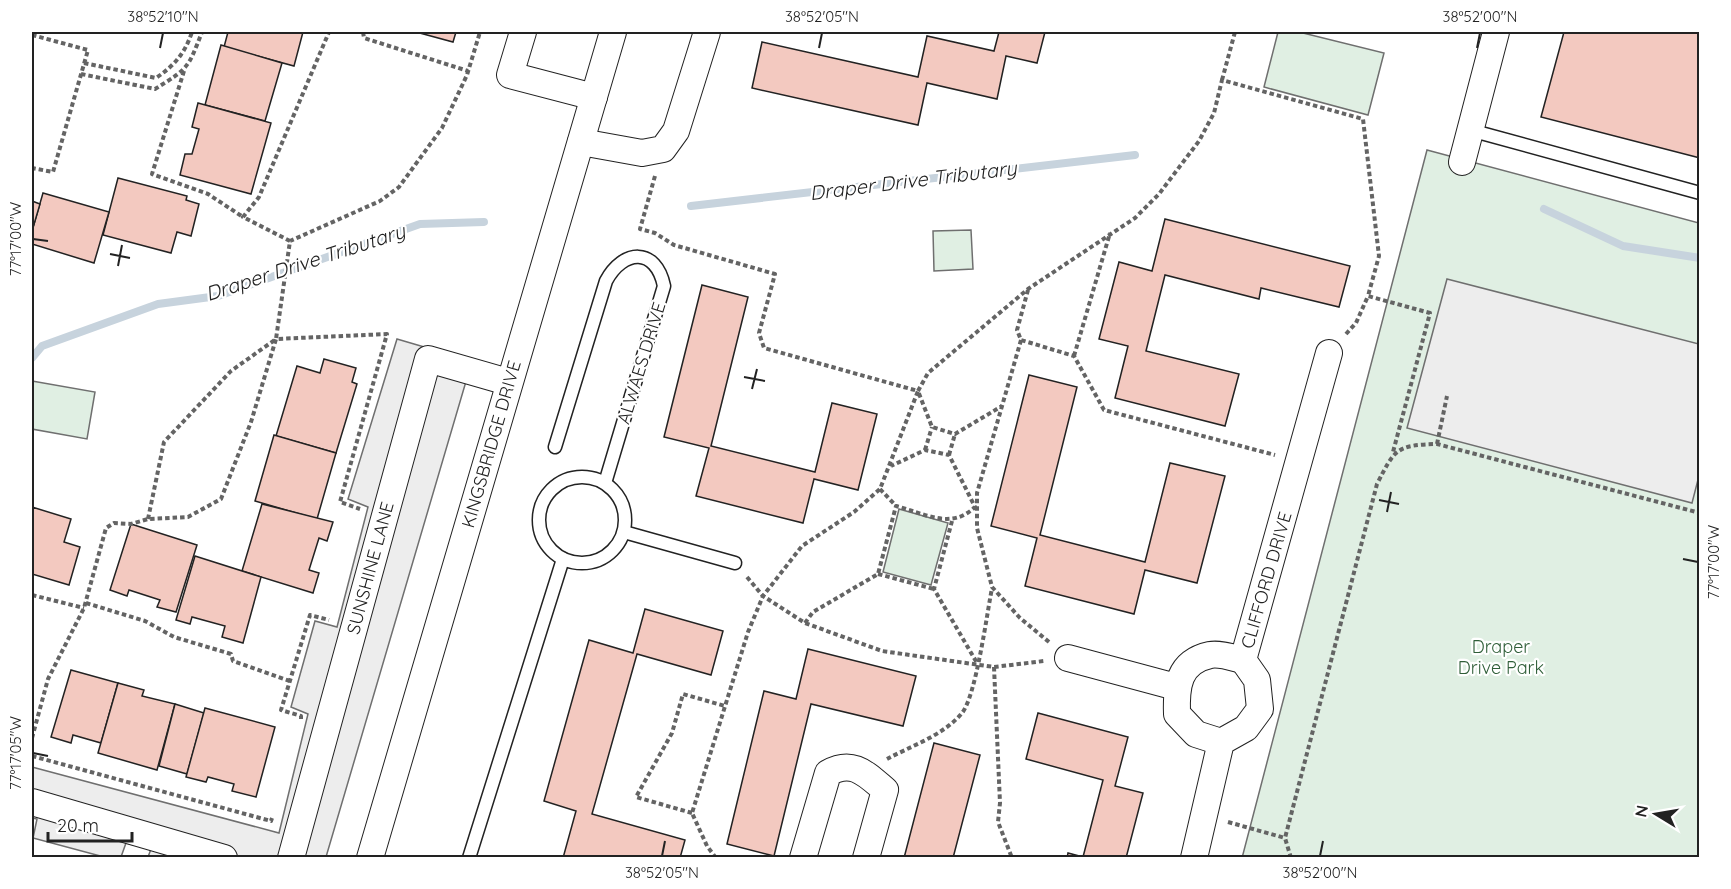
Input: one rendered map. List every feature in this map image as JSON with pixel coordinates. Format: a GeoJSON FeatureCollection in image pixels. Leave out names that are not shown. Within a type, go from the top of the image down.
{"type":"FeatureCollection","features":[{"type":"Feature","properties":{"kind":"street"},"geometry":{"type":"LineString","coordinates":[[523,32],[510,75],[594,97]]}},
{"type":"Feature","properties":{"kind":"street","name":"KINGSBRIDGE DRIVE"},"geometry":{"type":"LineString","coordinates":[[370,858],[612,32]]}},
{"type":"Feature","properties":{"kind":"street"},"geometry":{"type":"LineString","coordinates":[[581,142],[642,153],[663,149],[676,131],[707,32]]}},
{"type":"Feature","properties":{"kind":"street"},"geometry":{"type":"LineString","coordinates":[[1462,162],[1496,32]]}},
{"type":"Feature","properties":{"kind":"street","name":"CLIFFORD DRIVE"},"geometry":{"type":"LineString","coordinates":[[1221,742],[1246,728],[1260,709],[1257,680],[1243,660],[1329,353]]}},
{"type":"Feature","properties":{"kind":"street","name":"SUNSHINE LANE"},"geometry":{"type":"LineString","coordinates":[[291,858],[428,359],[508,382]]}},
{"type":"Feature","properties":{"kind":"street"},"geometry":{"type":"LineString","coordinates":[[1194,858],[1221,742],[1196,734],[1177,714],[1176,687],[1188,664],[1212,654],[1243,660]]}},
{"type":"Feature","properties":{"kind":"street"},"geometry":{"type":"LineString","coordinates":[[1068,658],[1176,687]]}},
{"type":"Feature","properties":{"kind":"street"},"geometry":{"type":"LineString","coordinates":[[803,858],[828,772],[841,766],[856,769],[885,790],[866,858]]}},
{"type":"Feature","properties":{"kind":"street"},"geometry":{"type":"LineString","coordinates":[[32,802],[224,858]]}},
{"type":"Feature","properties":{"kind":"lane"},"geometry":{"type":"LineString","coordinates":[[1470,130],[1700,193]]}},
{"type":"Feature","properties":{"kind":"lane","name":"ALWAES DRIVE"},"geometry":{"type":"LineString","coordinates":[[555,447],[606,281],[618,262],[633,255],[646,259],[662,275],[664,286],[605,483]]}},
{"type":"Feature","properties":{"kind":"lane"},"geometry":{"type":"LineString","coordinates":[[578,476],[595,478],[605,483],[621,499],[626,515],[624,532],[616,547],[603,558],[587,563],[563,559],[544,541],[539,524],[541,508],[548,492],[561,481],[578,476]]}},
{"type":"Feature","properties":{"kind":"lane"},"geometry":{"type":"LineString","coordinates":[[624,532],[735,563]]}},
{"type":"Feature","properties":{"kind":"lane"},"geometry":{"type":"LineString","coordinates":[[469,858],[563,559]]}},
{"type":"Feature","properties":{"kind":"path"},"geometry":{"type":"LineString","coordinates":[[84,63],[156,78],[175,65],[188,46],[192,32]]}},
{"type":"Feature","properties":{"kind":"path"},"geometry":{"type":"LineString","coordinates":[[202,32],[184,71],[152,174],[208,194],[243,217],[290,241]]}},
{"type":"Feature","properties":{"kind":"path"},"geometry":{"type":"LineString","coordinates":[[243,217],[259,197],[329,32]]}},
{"type":"Feature","properties":{"kind":"path"},"geometry":{"type":"LineString","coordinates":[[363,32],[364,38],[468,72]]}},
{"type":"Feature","properties":{"kind":"path"},"geometry":{"type":"LineString","coordinates":[[290,241],[380,201],[399,187],[442,128],[468,72],[480,32]]}},
{"type":"Feature","properties":{"kind":"path"},"geometry":{"type":"LineString","coordinates":[[716,858],[706,846],[692,813],[748,632],[763,596],[802,546],[854,512],[880,489],[918,391],[928,373],[1028,289],[1110,232],[1135,218],[1159,194],[1199,141],[1214,113],[1235,32]]}},
{"type":"Feature","properties":{"kind":"path"},"geometry":{"type":"LineString","coordinates":[[32,35],[88,50],[53,172],[32,168]]}},
{"type":"Feature","properties":{"kind":"path"},"geometry":{"type":"LineString","coordinates":[[81,74],[155,89],[184,71]]}},
{"type":"Feature","properties":{"kind":"path"},"geometry":{"type":"LineString","coordinates":[[1222,80],[1363,119],[1379,256],[1368,296],[1356,323],[1329,353]]}},
{"type":"Feature","properties":{"kind":"path"},"geometry":{"type":"LineString","coordinates":[[663,149],[640,229],[655,233],[674,245],[775,274],[759,333],[764,348],[918,391]]}},
{"type":"Feature","properties":{"kind":"path"},"geometry":{"type":"LineString","coordinates":[[1074,356],[1110,232]]}},
{"type":"Feature","properties":{"kind":"path"},"geometry":{"type":"LineString","coordinates":[[32,738],[48,679],[86,603],[106,528],[114,523],[131,524],[148,519],[188,517],[221,499],[251,422],[276,339],[290,241]]}},
{"type":"Feature","properties":{"kind":"path"},"geometry":{"type":"LineString","coordinates":[[868,776],[887,758],[943,730],[963,712],[978,664],[992,587],[976,528],[975,507],[1021,340],[1017,330],[1028,289]]}},
{"type":"Feature","properties":{"kind":"path"},"geometry":{"type":"LineString","coordinates":[[1291,858],[1285,838],[1377,484],[1393,453],[1430,313],[1368,296]]}},
{"type":"Feature","properties":{"kind":"path"},"geometry":{"type":"LineString","coordinates":[[148,519],[164,441],[231,371],[276,339],[387,334],[340,502],[364,510]]}},
{"type":"Feature","properties":{"kind":"path"},"geometry":{"type":"LineString","coordinates":[[1021,340],[1074,356],[1104,410],[1299,460]]}},
{"type":"Feature","properties":{"kind":"path"},"geometry":{"type":"LineString","coordinates":[[918,391],[932,427],[925,450]]}},
{"type":"Feature","properties":{"kind":"path"},"geometry":{"type":"LineString","coordinates":[[1437,444],[1447,396]]}},
{"type":"Feature","properties":{"kind":"path"},"geometry":{"type":"LineString","coordinates":[[975,507],[949,455],[956,434],[1002,406]]}},
{"type":"Feature","properties":{"kind":"path"},"geometry":{"type":"LineString","coordinates":[[932,427],[956,434]]}},
{"type":"Feature","properties":{"kind":"path"},"geometry":{"type":"LineString","coordinates":[[1393,453],[1412,445],[1437,444],[1700,513]]}},
{"type":"Feature","properties":{"kind":"path"},"geometry":{"type":"LineString","coordinates":[[890,466],[925,450],[949,455]]}},
{"type":"Feature","properties":{"kind":"path"},"geometry":{"type":"LineString","coordinates":[[880,489],[896,506],[952,521],[967,515],[975,507]]}},
{"type":"Feature","properties":{"kind":"path"},"geometry":{"type":"LineString","coordinates":[[805,623],[813,612],[878,574],[896,506]]}},
{"type":"Feature","properties":{"kind":"path"},"geometry":{"type":"LineString","coordinates":[[934,589],[952,521]]}},
{"type":"Feature","properties":{"kind":"path"},"geometry":{"type":"LineString","coordinates":[[735,563],[763,596],[805,623],[882,651],[994,667],[1068,658]]}},
{"type":"Feature","properties":{"kind":"path"},"geometry":{"type":"LineString","coordinates":[[878,574],[934,589],[978,664]]}},
{"type":"Feature","properties":{"kind":"path"},"geometry":{"type":"LineString","coordinates":[[992,587],[1020,618],[1068,658]]}},
{"type":"Feature","properties":{"kind":"path"},"geometry":{"type":"LineString","coordinates":[[32,595],[84,608]]}},
{"type":"Feature","properties":{"kind":"path"},"geometry":{"type":"LineString","coordinates":[[86,603],[145,621],[174,637],[231,654],[233,661],[290,681]]}},
{"type":"Feature","properties":{"kind":"path"},"geometry":{"type":"LineString","coordinates":[[298,727],[301,716],[281,710],[310,615],[332,620]]}},
{"type":"Feature","properties":{"kind":"path"},"geometry":{"type":"LineString","coordinates":[[994,667],[1000,803],[998,822],[1012,858]]}},
{"type":"Feature","properties":{"kind":"path"},"geometry":{"type":"LineString","coordinates":[[692,813],[636,797],[672,733],[683,694],[725,707]]}},
{"type":"Feature","properties":{"kind":"path"},"geometry":{"type":"LineString","coordinates":[[32,756],[271,821],[274,811]]}},
{"type":"Feature","properties":{"kind":"path"},"geometry":{"type":"LineString","coordinates":[[1204,816],[1285,838]]}},
{"type":"Feature","properties":{"kind":"green space"},"geometry":{"type":"Polygon","coordinates":[[[1278,32],[1299,32],[1384,53],[1368,115],[1264,87],[1278,32]]]}},
{"type":"Feature","properties":{"kind":"green space","name":"Draper Drive Park"},"geometry":{"type":"Polygon","coordinates":[[[1427,150],[1699,223],[1699,857],[1242,858],[1427,150]]]}},
{"type":"Feature","properties":{"kind":"green space"},"geometry":{"type":"Polygon","coordinates":[[[971,230],[973,269],[934,271],[933,231],[971,230]]]}},
{"type":"Feature","properties":{"kind":"green space"},"geometry":{"type":"Polygon","coordinates":[[[32,381],[95,392],[87,439],[32,429],[32,381]]]}},
{"type":"Feature","properties":{"kind":"green space"},"geometry":{"type":"Polygon","coordinates":[[[899,509],[948,523],[931,585],[883,572],[899,509]]]}},
{"type":"Feature","properties":{"kind":"shaded area"},"geometry":{"type":"Polygon","coordinates":[[[1447,279],[1699,344],[1700,472],[1692,503],[1407,428],[1447,279]]]}},
{"type":"Feature","properties":{"kind":"shaded area"},"geometry":{"type":"Polygon","coordinates":[[[397,339],[472,361],[326,857],[148,857],[151,849],[126,843],[121,857],[104,857],[33,838],[37,819],[32,818],[32,767],[279,833],[308,714],[291,707],[315,621],[337,627],[368,507],[348,499],[397,339]]]}},
{"type":"Feature","properties":{"kind":"building"},"geometry":{"type":"Polygon","coordinates":[[[228,32],[303,32],[294,66],[224,47],[228,32]]]}},
{"type":"Feature","properties":{"kind":"building"},"geometry":{"type":"Polygon","coordinates":[[[416,32],[456,32],[453,42],[416,32]]]}},
{"type":"Feature","properties":{"kind":"building"},"geometry":{"type":"Polygon","coordinates":[[[999,32],[1045,32],[1037,63],[1006,56],[997,99],[927,83],[918,125],[752,88],[762,42],[918,77],[927,36],[994,51],[999,32]]]}},
{"type":"Feature","properties":{"kind":"building"},"geometry":{"type":"Polygon","coordinates":[[[1564,32],[1700,32],[1700,158],[1541,117],[1564,32]]]}},
{"type":"Feature","properties":{"kind":"building"},"geometry":{"type":"Polygon","coordinates":[[[221,45],[282,63],[265,121],[205,105],[221,45]]]}},
{"type":"Feature","properties":{"kind":"building"},"geometry":{"type":"Polygon","coordinates":[[[198,103],[271,123],[251,194],[180,175],[185,154],[192,154],[199,129],[192,127],[198,103]]]}},
{"type":"Feature","properties":{"kind":"building"},"geometry":{"type":"Polygon","coordinates":[[[118,178],[187,196],[186,200],[199,204],[191,236],[177,232],[171,253],[103,235],[118,178]]]}},
{"type":"Feature","properties":{"kind":"building"},"geometry":{"type":"Polygon","coordinates":[[[43,193],[109,212],[94,263],[32,244],[32,231],[43,193]]]}},
{"type":"Feature","properties":{"kind":"building"},"geometry":{"type":"Polygon","coordinates":[[[32,201],[40,204],[32,231],[32,201]]]}},
{"type":"Feature","properties":{"kind":"building"},"geometry":{"type":"Polygon","coordinates":[[[1165,219],[1350,266],[1339,307],[1261,288],[1259,299],[1165,275],[1146,351],[1239,374],[1225,426],[1115,398],[1128,346],[1099,339],[1119,262],[1152,271],[1165,219]]]}},
{"type":"Feature","properties":{"kind":"building"},"geometry":{"type":"Polygon","coordinates":[[[702,285],[748,297],[711,446],[815,472],[832,403],[877,414],[858,490],[814,479],[803,523],[696,496],[709,448],[664,437],[702,285]]]}},
{"type":"Feature","properties":{"kind":"building"},"geometry":{"type":"Polygon","coordinates":[[[324,359],[356,368],[352,382],[357,384],[336,453],[276,436],[297,366],[320,373],[324,359]]]}},
{"type":"Feature","properties":{"kind":"building"},"geometry":{"type":"Polygon","coordinates":[[[1029,375],[1077,387],[1040,535],[1145,562],[1170,463],[1225,476],[1197,583],[1145,570],[1134,614],[1025,586],[1037,538],[991,526],[1029,375]]]}},
{"type":"Feature","properties":{"kind":"building"},"geometry":{"type":"Polygon","coordinates":[[[274,435],[336,453],[317,519],[255,501],[274,435]]]}},
{"type":"Feature","properties":{"kind":"building"},"geometry":{"type":"Polygon","coordinates":[[[262,504],[333,522],[327,541],[319,538],[309,570],[319,573],[313,593],[242,571],[262,504]]]}},
{"type":"Feature","properties":{"kind":"building"},"geometry":{"type":"Polygon","coordinates":[[[32,507],[71,519],[64,542],[80,547],[69,585],[32,574],[32,507]]]}},
{"type":"Feature","properties":{"kind":"building"},"geometry":{"type":"Polygon","coordinates":[[[131,524],[197,545],[176,612],[157,607],[160,600],[129,590],[127,596],[110,590],[131,524]]]}},
{"type":"Feature","properties":{"kind":"building"},"geometry":{"type":"Polygon","coordinates":[[[195,556],[261,577],[243,643],[222,637],[225,626],[192,617],[190,624],[176,620],[195,556]]]}},
{"type":"Feature","properties":{"kind":"building"},"geometry":{"type":"Polygon","coordinates":[[[645,609],[723,631],[711,675],[637,654],[592,814],[685,840],[680,858],[563,858],[576,811],[544,801],[589,640],[633,653],[645,609]]]}},
{"type":"Feature","properties":{"kind":"building"},"geometry":{"type":"Polygon","coordinates":[[[808,649],[916,676],[903,726],[811,704],[774,856],[727,844],[764,691],[796,699],[808,649]]]}},
{"type":"Feature","properties":{"kind":"building"},"geometry":{"type":"Polygon","coordinates":[[[71,670],[118,683],[101,743],[73,735],[71,743],[51,737],[71,670]]]}},
{"type":"Feature","properties":{"kind":"building"},"geometry":{"type":"Polygon","coordinates":[[[118,683],[144,690],[142,696],[175,704],[157,770],[98,753],[118,683]]]}},
{"type":"Feature","properties":{"kind":"building"},"geometry":{"type":"Polygon","coordinates":[[[175,704],[204,713],[187,774],[159,766],[175,704]]]}},
{"type":"Feature","properties":{"kind":"building"},"geometry":{"type":"Polygon","coordinates":[[[205,708],[275,727],[256,797],[232,791],[234,784],[208,777],[206,782],[186,777],[205,708]]]}},
{"type":"Feature","properties":{"kind":"building"},"geometry":{"type":"Polygon","coordinates":[[[1038,713],[1128,737],[1115,786],[1143,793],[1126,858],[1067,858],[1068,853],[1083,857],[1103,780],[1026,759],[1038,713]]]}},
{"type":"Feature","properties":{"kind":"building"},"geometry":{"type":"Polygon","coordinates":[[[934,743],[980,755],[953,858],[904,858],[934,743]]]}},
{"type":"Feature","properties":{"kind":"waterway","name":"Draper Drive Tributary"},"geometry":{"type":"LineString","coordinates":[[691,206],[1135,155]]}},
{"type":"Feature","properties":{"kind":"waterway","name":"Draper Drive Tributary"},"geometry":{"type":"LineString","coordinates":[[1544,209],[1623,246],[1700,258]]}},
{"type":"Feature","properties":{"kind":"waterway","name":"Draper Drive Tributary"},"geometry":{"type":"LineString","coordinates":[[32,358],[42,346],[158,304],[218,296],[420,224],[484,222]]}}]}
